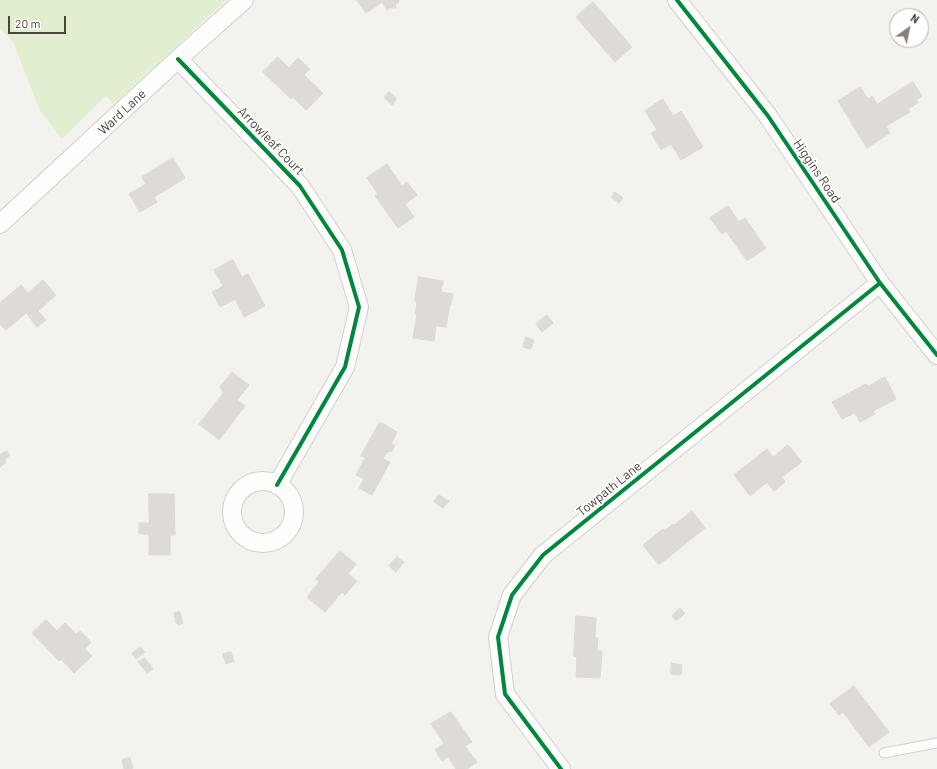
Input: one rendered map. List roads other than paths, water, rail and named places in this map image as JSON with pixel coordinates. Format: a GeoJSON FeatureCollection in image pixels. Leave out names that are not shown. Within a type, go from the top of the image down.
{"type":"FeatureCollection","features":[{"type":"Feature","properties":{"kind":"street","name":"Ward Lane"},"geometry":{"type":"LineString","coordinates":[[0,224],[244,0]]}},
{"type":"Feature","properties":{"kind":"street","name":"Higgins Road"},"geometry":{"type":"LineString","coordinates":[[677,0],[768,116],[880,283],[937,355]]}},
{"type":"Feature","properties":{"kind":"street","name":"Arrowleaf Court"},"geometry":{"type":"LineString","coordinates":[[178,59],[300,186],[342,250],[359,307],[346,367],[277,485]]}},
{"type":"Feature","properties":{"kind":"street","name":"Towpath Lane"},"geometry":{"type":"LineString","coordinates":[[561,769],[505,694],[498,637],[512,595],[543,555],[880,283]]}},
{"type":"Feature","properties":{"kind":"lane"},"geometry":{"type":"LineString","coordinates":[[884,753],[937,743]]}}]}
